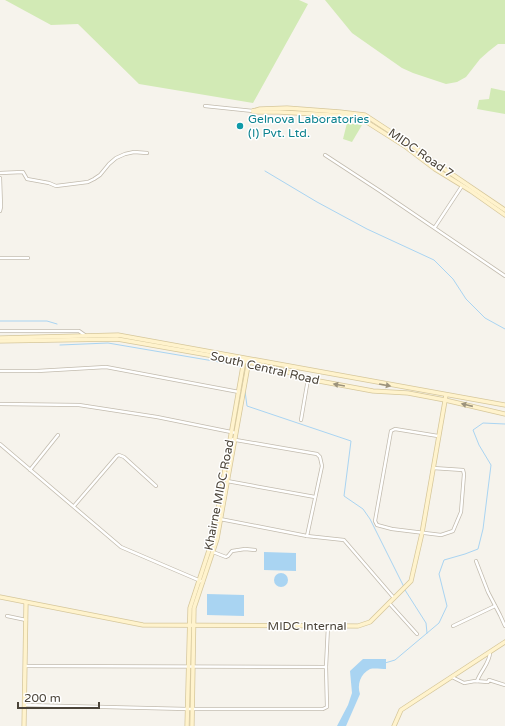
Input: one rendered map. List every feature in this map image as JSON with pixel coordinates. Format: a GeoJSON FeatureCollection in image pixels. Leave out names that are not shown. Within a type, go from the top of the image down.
{"type":"FeatureCollection","features":[{"type":"Feature","properties":{"kind":"main road","name":"MIDC Road 7"},"geometry":{"type":"LineString","coordinates":[[253,111],[260,109],[287,108],[360,114],[370,118],[420,151],[505,210]]}},
{"type":"Feature","properties":{"kind":"main road","name":"MIDC Road 7"},"geometry":{"type":"LineString","coordinates":[[253,111],[349,116],[362,119],[406,147],[435,169],[505,215]]}},
{"type":"Feature","properties":{"kind":"main road","name":"South Central Road"},"geometry":{"type":"LineString","coordinates":[[0,338],[118,336],[445,397],[505,414]]}},
{"type":"Feature","properties":{"kind":"main road","name":"South Central Road"},"geometry":{"type":"LineString","coordinates":[[0,341],[117,339],[246,360],[308,379],[373,391],[408,393],[505,405]]}},
{"type":"Feature","properties":{"kind":"main road","name":"Khairne MIDC Road"},"geometry":{"type":"LineString","coordinates":[[192,726],[190,709],[192,625],[190,608],[217,539],[218,519],[246,360]]}},
{"type":"Feature","properties":{"kind":"main road","name":"MIDC Internal"},"geometry":{"type":"LineString","coordinates":[[0,597],[143,625],[358,626],[370,622],[411,581],[422,533],[445,397]]}},
{"type":"Feature","properties":{"kind":"main road","name":"Khairne MIDC Road"},"geometry":{"type":"LineString","coordinates":[[201,581],[218,519]]}},
{"type":"Feature","properties":{"kind":"main road"},"geometry":{"type":"LineString","coordinates":[[24,726],[26,603]]}},
{"type":"Feature","properties":{"kind":"main road"},"geometry":{"type":"LineString","coordinates":[[394,726],[401,710],[505,642]]}},
{"type":"Feature","properties":{"kind":"main road","name":"Khairne MIDC Road"},"geometry":{"type":"LineString","coordinates":[[187,726],[190,709]]}},
{"type":"Feature","properties":{"kind":"street"},"geometry":{"type":"LineString","coordinates":[[206,106],[253,111]]}},
{"type":"Feature","properties":{"kind":"street"},"geometry":{"type":"LineString","coordinates":[[0,173],[23,172],[28,179],[62,186],[88,182],[94,179],[116,158],[125,154],[134,152],[147,153]]}},
{"type":"Feature","properties":{"kind":"street"},"geometry":{"type":"LineString","coordinates":[[325,155],[435,227],[505,276]]}},
{"type":"Feature","properties":{"kind":"street"},"geometry":{"type":"LineString","coordinates":[[435,169],[437,164]]}},
{"type":"Feature","properties":{"kind":"street"},"geometry":{"type":"LineString","coordinates":[[0,178],[0,211]]}},
{"type":"Feature","properties":{"kind":"street"},"geometry":{"type":"LineString","coordinates":[[435,227],[462,186]]}},
{"type":"Feature","properties":{"kind":"street"},"geometry":{"type":"LineString","coordinates":[[0,258],[28,258]]}},
{"type":"Feature","properties":{"kind":"street"},"geometry":{"type":"LineString","coordinates":[[0,331],[79,331],[86,336]]}},
{"type":"Feature","properties":{"kind":"street"},"geometry":{"type":"LineString","coordinates":[[0,371],[37,371],[106,367],[241,393]]}},
{"type":"Feature","properties":{"kind":"street"},"geometry":{"type":"LineString","coordinates":[[301,420],[308,379]]}},
{"type":"Feature","properties":{"kind":"street"},"geometry":{"type":"LineString","coordinates":[[0,404],[79,405],[157,417],[234,432]]}},
{"type":"Feature","properties":{"kind":"street"},"geometry":{"type":"LineString","coordinates":[[432,468],[463,470],[464,488],[462,512],[453,531],[441,536],[392,529],[377,525],[375,521],[391,431],[395,429],[438,436]]}},
{"type":"Feature","properties":{"kind":"street"},"geometry":{"type":"LineString","coordinates":[[30,470],[58,435]]}},
{"type":"Feature","properties":{"kind":"street"},"geometry":{"type":"LineString","coordinates":[[232,440],[317,454],[320,457],[322,466],[307,536]]}},
{"type":"Feature","properties":{"kind":"street"},"geometry":{"type":"LineString","coordinates":[[0,444],[121,547],[201,581]]}},
{"type":"Feature","properties":{"kind":"street"},"geometry":{"type":"LineString","coordinates":[[74,506],[119,455],[124,457],[156,486]]}},
{"type":"Feature","properties":{"kind":"street"},"geometry":{"type":"LineString","coordinates":[[225,480],[315,497]]}},
{"type":"Feature","properties":{"kind":"street"},"geometry":{"type":"LineString","coordinates":[[218,519],[307,536],[344,540],[394,598]]}},
{"type":"Feature","properties":{"kind":"street"},"geometry":{"type":"LineString","coordinates":[[213,552],[226,557],[232,551],[237,549],[255,550]]}},
{"type":"Feature","properties":{"kind":"street"},"geometry":{"type":"LineString","coordinates":[[476,561],[488,592],[505,626]]}},
{"type":"Feature","properties":{"kind":"street"},"geometry":{"type":"LineString","coordinates":[[389,602],[417,634]]}},
{"type":"Feature","properties":{"kind":"street"},"geometry":{"type":"LineString","coordinates":[[452,626],[496,606]]}},
{"type":"Feature","properties":{"kind":"street"},"geometry":{"type":"LineString","coordinates":[[7,616],[26,620]]}},
{"type":"Feature","properties":{"kind":"street"},"geometry":{"type":"LineString","coordinates":[[24,705],[190,709],[323,709],[327,707],[326,667],[328,626]]}},
{"type":"Feature","properties":{"kind":"street"},"geometry":{"type":"LineString","coordinates":[[477,681],[479,674],[489,660],[490,651]]}},
{"type":"Feature","properties":{"kind":"street"},"geometry":{"type":"LineString","coordinates":[[25,666],[326,667]]}},
{"type":"Feature","properties":{"kind":"street"},"geometry":{"type":"LineString","coordinates":[[451,677],[464,683],[477,681],[488,682],[489,680],[505,685]]}},
{"type":"Feature","properties":{"kind":"green space"},"geometry":{"type":"Polygon","coordinates":[[[5,0],[299,0],[308,4],[253,103],[139,84],[78,24],[51,25],[5,0]]]}},
{"type":"Feature","properties":{"kind":"green space"},"geometry":{"type":"Polygon","coordinates":[[[325,0],[505,0],[505,44],[498,44],[489,51],[480,59],[466,77],[457,82],[446,84],[402,68],[352,33],[325,0]]]}},
{"type":"Feature","properties":{"kind":"green space"},"geometry":{"type":"Polygon","coordinates":[[[491,88],[505,91],[505,114],[477,109],[479,100],[489,99],[491,88]]]}},
{"type":"Feature","properties":{"kind":"green space"},"geometry":{"type":"Polygon","coordinates":[[[347,123],[362,125],[352,142],[343,139],[347,123]]]}},
{"type":"Feature","properties":{"kind":"water"},"geometry":{"type":"Polygon","coordinates":[[[264,552],[296,553],[296,571],[264,570],[264,552]]]}},
{"type":"Feature","properties":{"kind":"water"},"geometry":{"type":"Polygon","coordinates":[[[278,573],[284,573],[288,577],[288,583],[284,587],[278,587],[274,583],[274,577],[278,573]]]}},
{"type":"Feature","properties":{"kind":"water"},"geometry":{"type":"Polygon","coordinates":[[[207,594],[244,595],[244,616],[207,615],[207,594]]]}},
{"type":"Feature","properties":{"kind":"water"},"geometry":{"type":"Polygon","coordinates":[[[363,659],[386,659],[386,669],[370,669],[364,674],[359,683],[360,694],[346,726],[337,726],[348,705],[352,693],[350,671],[363,659]]]}},
{"type":"Feature","properties":{"kind":"waterway"},"geometry":{"type":"LineString","coordinates":[[265,171],[317,202],[367,229],[434,260],[453,279],[466,299],[485,318],[505,329]]}},
{"type":"Feature","properties":{"kind":"waterway"},"geometry":{"type":"LineString","coordinates":[[0,321],[47,321],[57,324]]}},
{"type":"Feature","properties":{"kind":"waterway"},"geometry":{"type":"LineString","coordinates":[[60,345],[108,343],[237,365],[241,367]]}},
{"type":"Feature","properties":{"kind":"waterway"},"geometry":{"type":"LineString","coordinates":[[245,391],[247,406],[351,441],[344,496],[363,509],[370,519],[404,587]]}},
{"type":"Feature","properties":{"kind":"waterway"},"geometry":{"type":"LineString","coordinates":[[385,663],[395,660],[439,623],[447,606],[439,574],[444,560],[478,549],[483,529],[491,465],[479,445],[473,430],[483,423],[505,424]]}},
{"type":"Feature","properties":{"kind":"waterway"},"geometry":{"type":"LineString","coordinates":[[405,590],[426,623],[427,633]]}},
{"type":"Feature","properties":{"kind":"place","name":"Gelnova Laboratories (I) Pvt. Ltd."},"geometry":{"type":"Point","coordinates":[240,126]}}]}
